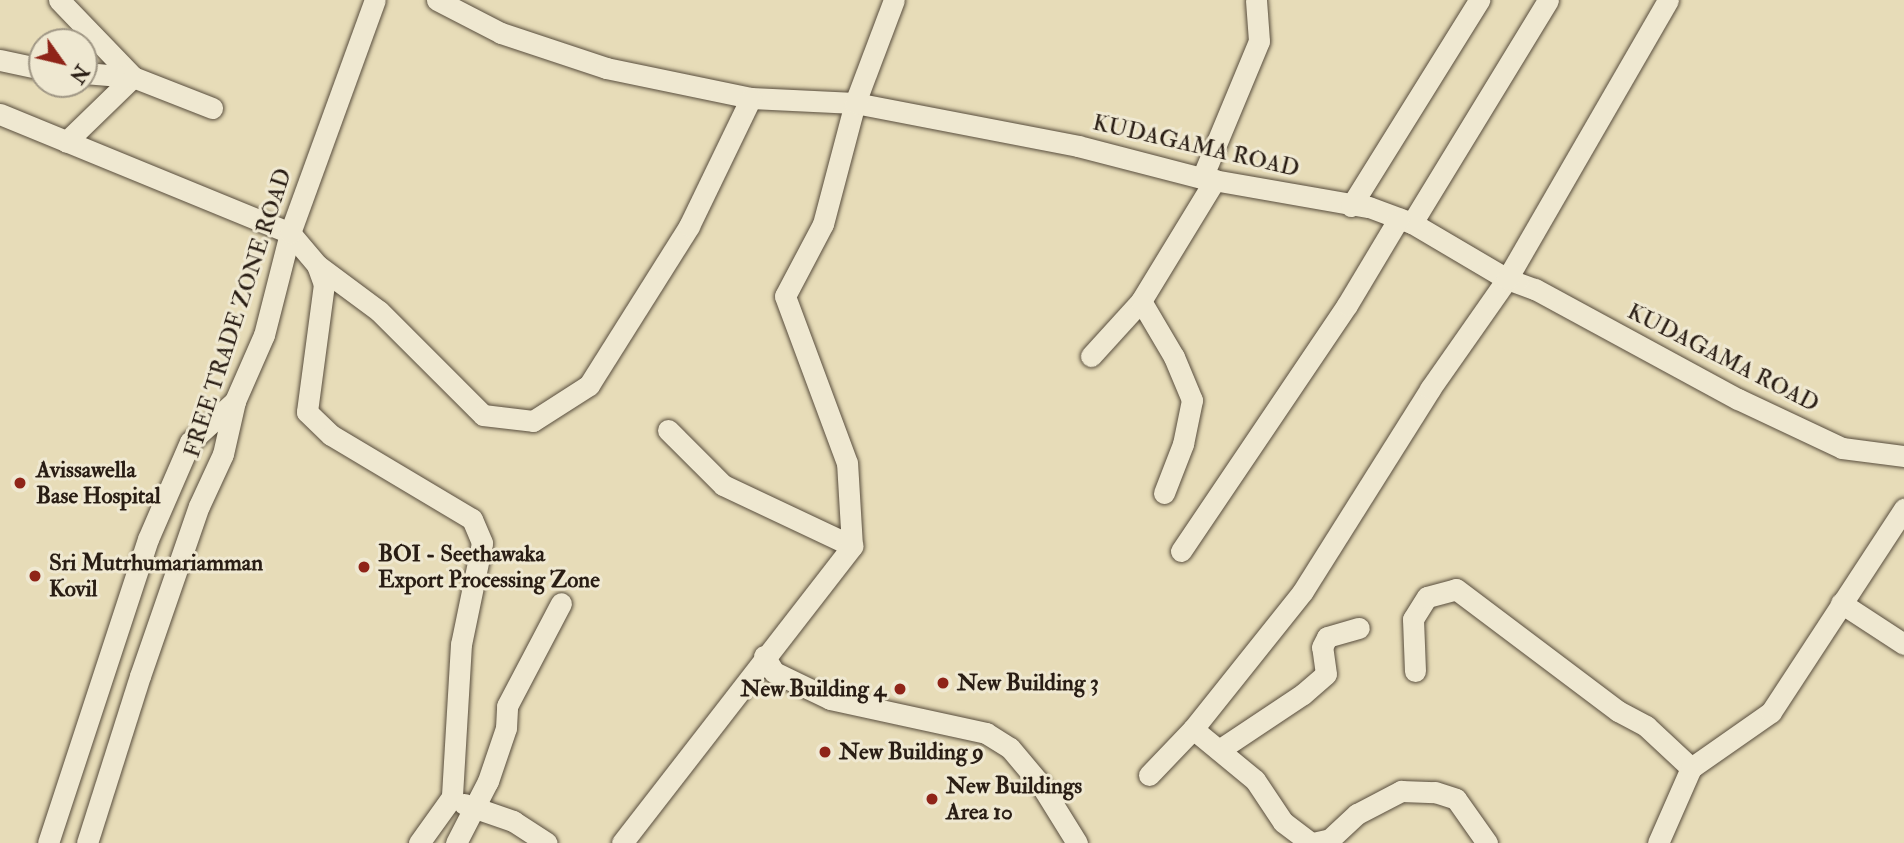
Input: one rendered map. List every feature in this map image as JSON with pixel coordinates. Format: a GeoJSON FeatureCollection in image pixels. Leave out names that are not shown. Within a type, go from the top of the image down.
{"type":"FeatureCollection","features":[{"type":"Feature","properties":{"kind":"street"},"geometry":{"type":"LineString","coordinates":[[59,0],[133,77]]}},
{"type":"Feature","properties":{"kind":"street","name":"FREE TRADE ZONE ROAD"},"geometry":{"type":"LineString","coordinates":[[87,843],[144,663],[223,454],[235,401],[264,335],[290,233],[375,0]]}},
{"type":"Feature","properties":{"kind":"street","name":"KUDAGAMA ROAD"},"geometry":{"type":"LineString","coordinates":[[437,0],[501,33],[606,68],[751,98],[855,103],[1078,146],[1208,179],[1351,206],[1405,220],[1507,279],[1535,289],[1738,399],[1842,448],[1904,456]]}},
{"type":"Feature","properties":{"kind":"street"},"geometry":{"type":"LineString","coordinates":[[622,843],[764,656],[852,546],[847,463],[785,296],[823,224],[855,103],[894,0]]}},
{"type":"Feature","properties":{"kind":"street"},"geometry":{"type":"LineString","coordinates":[[1351,206],[1479,0]]}},
{"type":"Feature","properties":{"kind":"street"},"geometry":{"type":"LineString","coordinates":[[1181,551],[1405,220],[1548,0]]}},
{"type":"Feature","properties":{"kind":"street"},"geometry":{"type":"LineString","coordinates":[[1149,775],[1193,729],[1303,591],[1430,389],[1507,279],[1668,0]]}},
{"type":"Feature","properties":{"kind":"street"},"geometry":{"type":"LineString","coordinates":[[1091,356],[1141,301],[1208,179],[1259,41],[1254,1]]}},
{"type":"Feature","properties":{"kind":"street"},"geometry":{"type":"LineString","coordinates":[[0,60],[28,66]]}},
{"type":"Feature","properties":{"kind":"street"},"geometry":{"type":"LineString","coordinates":[[98,74],[133,77],[212,108]]}},
{"type":"Feature","properties":{"kind":"street"},"geometry":{"type":"LineString","coordinates":[[66,142],[133,77]]}},
{"type":"Feature","properties":{"kind":"street"},"geometry":{"type":"LineString","coordinates":[[0,114],[290,233],[317,265],[379,311],[483,415],[533,421],[589,385],[689,226],[751,98]]}},
{"type":"Feature","properties":{"kind":"street"},"geometry":{"type":"LineString","coordinates":[[317,265],[324,284],[307,412],[331,435],[472,519],[482,543],[461,644],[452,797],[419,843]]}},
{"type":"Feature","properties":{"kind":"street"},"geometry":{"type":"LineString","coordinates":[[1141,301],[1174,357],[1192,400],[1183,444],[1164,494]]}},
{"type":"Feature","properties":{"kind":"street"},"geometry":{"type":"LineString","coordinates":[[48,843],[153,527],[190,442],[235,401]]}},
{"type":"Feature","properties":{"kind":"street"},"geometry":{"type":"LineString","coordinates":[[668,430],[723,485],[852,546]]}},
{"type":"Feature","properties":{"kind":"street"},"geometry":{"type":"LineString","coordinates":[[1658,843],[1691,768],[1771,712],[1904,509]]}},
{"type":"Feature","properties":{"kind":"street"},"geometry":{"type":"LineString","coordinates":[[1415,671],[1413,620],[1427,597],[1456,589],[1618,711],[1646,726],[1691,768]]}},
{"type":"Feature","properties":{"kind":"street"},"geometry":{"type":"LineString","coordinates":[[456,843],[476,810],[500,749],[507,706],[561,603]]}},
{"type":"Feature","properties":{"kind":"street"},"geometry":{"type":"LineString","coordinates":[[1841,603],[1904,644]]}},
{"type":"Feature","properties":{"kind":"street"},"geometry":{"type":"LineString","coordinates":[[1219,750],[1303,694],[1326,674],[1322,647],[1327,637],[1359,628]]}},
{"type":"Feature","properties":{"kind":"street"},"geometry":{"type":"LineString","coordinates":[[764,656],[774,671],[830,699],[986,733],[1010,748],[1041,785],[1077,843]]}},
{"type":"Feature","properties":{"kind":"street"},"geometry":{"type":"LineString","coordinates":[[1193,729],[1255,780],[1283,822],[1312,843],[1330,839],[1357,814],[1401,791],[1435,792],[1456,799],[1488,843]]}},
{"type":"Feature","properties":{"kind":"street"},"geometry":{"type":"LineString","coordinates":[[452,797],[476,810],[513,821],[547,843]]}},
{"type":"Feature","properties":{"kind":"place","name":"Avissawella Base Hospital"},"geometry":{"type":"Point","coordinates":[20,483]}},
{"type":"Feature","properties":{"kind":"place","name":"BOI - Seethawaka Export Processing Zone"},"geometry":{"type":"Point","coordinates":[364,567]}},
{"type":"Feature","properties":{"kind":"place","name":"Sri Mutrhumariamman Kovil"},"geometry":{"type":"Point","coordinates":[35,576]}},
{"type":"Feature","properties":{"kind":"place","name":"New Building 3"},"geometry":{"type":"Point","coordinates":[943,683]}},
{"type":"Feature","properties":{"kind":"place","name":"New Building 4"},"geometry":{"type":"Point","coordinates":[900,689]}},
{"type":"Feature","properties":{"kind":"place","name":"New Building 9"},"geometry":{"type":"Point","coordinates":[825,752]}},
{"type":"Feature","properties":{"kind":"place","name":"New Buildings Area 10"},"geometry":{"type":"Point","coordinates":[932,799]}}]}
